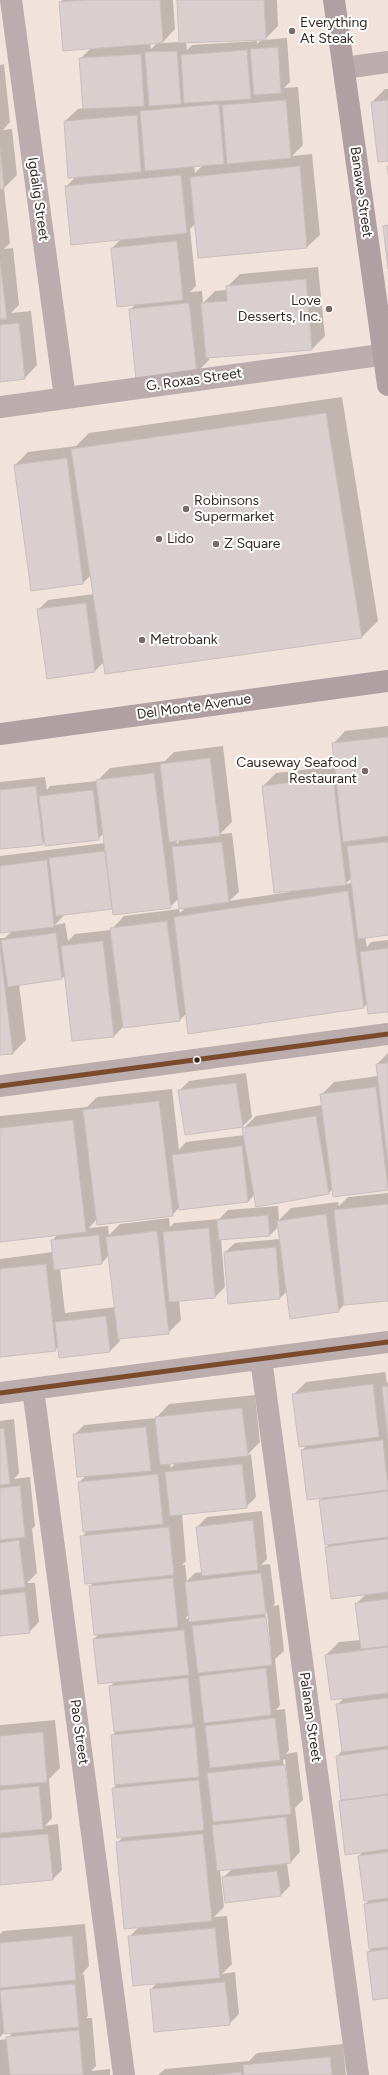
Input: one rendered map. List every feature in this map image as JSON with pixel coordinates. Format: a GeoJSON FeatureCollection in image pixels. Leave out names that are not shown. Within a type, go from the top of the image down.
{"type":"FeatureCollection","features":[{"type":"Feature","properties":{"kind":"main road","name":"Banawe Street"},"geometry":{"type":"LineString","coordinates":[[334,0],[386,354],[388,385]]}},
{"type":"Feature","properties":{"kind":"main road","name":"Del Monte Avenue"},"geometry":{"type":"LineString","coordinates":[[0,734],[388,681]]}},
{"type":"Feature","properties":{"kind":"street","name":"Igdalig Street"},"geometry":{"type":"LineString","coordinates":[[11,0],[65,398]]}},
{"type":"Feature","properties":{"kind":"street"},"geometry":{"type":"LineString","coordinates":[[344,68],[388,62]]}},
{"type":"Feature","properties":{"kind":"street","name":"G. Roxas Street"},"geometry":{"type":"LineString","coordinates":[[0,407],[386,354]]}},
{"type":"Feature","properties":{"kind":"street"},"geometry":{"type":"LineString","coordinates":[[0,1086],[388,1034]]}},
{"type":"Feature","properties":{"kind":"street"},"geometry":{"type":"LineString","coordinates":[[0,1393],[388,1342]]}},
{"type":"Feature","properties":{"kind":"street","name":"Palanan Street"},"geometry":{"type":"LineString","coordinates":[[261,1358],[358,2075]]}},
{"type":"Feature","properties":{"kind":"street","name":"Pao Street"},"geometry":{"type":"LineString","coordinates":[[33,1389],[124,2075]]}},
{"type":"Feature","properties":{"kind":"building"},"geometry":{"type":"Polygon","coordinates":[[[85,0],[160,0],[163,43],[63,51],[59,2],[85,0]]]}},
{"type":"Feature","properties":{"kind":"building"},"geometry":{"type":"Polygon","coordinates":[[[177,0],[264,0],[266,40],[179,43],[177,0]]]}},
{"type":"Feature","properties":{"kind":"building"},"geometry":{"type":"Polygon","coordinates":[[[278,47],[281,93],[254,95],[250,49],[278,47]]]}},
{"type":"Feature","properties":{"kind":"building"},"geometry":{"type":"Polygon","coordinates":[[[247,50],[251,99],[184,103],[181,55],[247,50]]]}},
{"type":"Feature","properties":{"kind":"building"},"geometry":{"type":"Polygon","coordinates":[[[177,51],[181,104],[149,106],[145,52],[177,51]]]}},
{"type":"Feature","properties":{"kind":"building"},"geometry":{"type":"Polygon","coordinates":[[[141,54],[144,106],[83,109],[79,58],[141,54]]]}},
{"type":"Feature","properties":{"kind":"building"},"geometry":{"type":"Polygon","coordinates":[[[286,100],[291,158],[227,164],[222,105],[286,100]]]}},
{"type":"Feature","properties":{"kind":"building"},"geometry":{"type":"Polygon","coordinates":[[[388,100],[388,161],[378,162],[371,102],[388,100]]]}},
{"type":"Feature","properties":{"kind":"building"},"geometry":{"type":"Polygon","coordinates":[[[219,104],[224,164],[145,171],[140,111],[219,104]]]}},
{"type":"Feature","properties":{"kind":"building"},"geometry":{"type":"Polygon","coordinates":[[[137,115],[141,172],[68,178],[64,121],[137,115]]]}},
{"type":"Feature","properties":{"kind":"building"},"geometry":{"type":"Polygon","coordinates":[[[0,147],[4,189],[0,189],[0,147]]]}},
{"type":"Feature","properties":{"kind":"building"},"geometry":{"type":"Polygon","coordinates":[[[300,166],[307,248],[198,258],[190,177],[300,166]]]}},
{"type":"Feature","properties":{"kind":"building"},"geometry":{"type":"Polygon","coordinates":[[[181,175],[187,233],[71,245],[65,186],[181,175]]]}},
{"type":"Feature","properties":{"kind":"building"},"geometry":{"type":"Polygon","coordinates":[[[388,225],[388,269],[383,226],[388,225]]]}},
{"type":"Feature","properties":{"kind":"building"},"geometry":{"type":"Polygon","coordinates":[[[177,241],[183,300],[117,307],[111,248],[177,241]]]}},
{"type":"Feature","properties":{"kind":"building"},"geometry":{"type":"Polygon","coordinates":[[[0,261],[7,319],[0,319],[0,261]]]}},
{"type":"Feature","properties":{"kind":"building"},"geometry":{"type":"Polygon","coordinates":[[[306,279],[312,350],[206,358],[201,303],[227,301],[226,286],[306,279]]]}},
{"type":"Feature","properties":{"kind":"building"},"geometry":{"type":"Polygon","coordinates":[[[189,303],[197,374],[136,380],[129,309],[189,303]]]}},
{"type":"Feature","properties":{"kind":"building"},"geometry":{"type":"Polygon","coordinates":[[[19,323],[25,379],[0,382],[0,325],[19,323]]]}},
{"type":"Feature","properties":{"kind":"building","name":"Z Square"},"geometry":{"type":"Polygon","coordinates":[[[326,413],[362,638],[105,674],[71,449],[326,413]]]}},
{"type":"Feature","properties":{"kind":"building"},"geometry":{"type":"Polygon","coordinates":[[[67,458],[83,584],[31,591],[14,465],[67,458]]]}},
{"type":"Feature","properties":{"kind":"building"},"geometry":{"type":"Polygon","coordinates":[[[86,603],[95,672],[47,679],[37,609],[86,603]]]}},
{"type":"Feature","properties":{"kind":"building"},"geometry":{"type":"Polygon","coordinates":[[[388,737],[388,836],[343,842],[332,743],[388,737]]]}},
{"type":"Feature","properties":{"kind":"building"},"geometry":{"type":"Polygon","coordinates":[[[210,758],[220,836],[169,842],[160,764],[210,758]]]}},
{"type":"Feature","properties":{"kind":"building"},"geometry":{"type":"Polygon","coordinates":[[[154,773],[171,908],[113,915],[96,780],[154,773]]]}},
{"type":"Feature","properties":{"kind":"building"},"geometry":{"type":"Polygon","coordinates":[[[333,777],[346,885],[274,893],[262,786],[333,777]]]}},
{"type":"Feature","properties":{"kind":"building"},"geometry":{"type":"Polygon","coordinates":[[[36,786],[43,845],[0,849],[0,790],[36,786]]]}},
{"type":"Feature","properties":{"kind":"building"},"geometry":{"type":"Polygon","coordinates":[[[93,790],[99,840],[45,846],[39,796],[93,790]]]}},
{"type":"Feature","properties":{"kind":"building"},"geometry":{"type":"Polygon","coordinates":[[[222,842],[229,902],[179,909],[172,847],[222,842]]]}},
{"type":"Feature","properties":{"kind":"building"},"geometry":{"type":"Polygon","coordinates":[[[388,842],[388,935],[358,939],[347,846],[388,842]]]}},
{"type":"Feature","properties":{"kind":"building"},"geometry":{"type":"Polygon","coordinates":[[[105,851],[112,909],[56,916],[49,858],[105,851]]]}},
{"type":"Feature","properties":{"kind":"building"},"geometry":{"type":"Polygon","coordinates":[[[47,860],[54,927],[0,933],[0,866],[47,860]]]}},
{"type":"Feature","properties":{"kind":"building"},"geometry":{"type":"Polygon","coordinates":[[[348,891],[364,1008],[188,1034],[174,917],[348,891]]]}},
{"type":"Feature","properties":{"kind":"building"},"geometry":{"type":"Polygon","coordinates":[[[167,921],[180,1021],[123,1028],[110,928],[167,921]]]}},
{"type":"Feature","properties":{"kind":"building"},"geometry":{"type":"Polygon","coordinates":[[[56,933],[62,979],[8,987],[1,940],[56,933]]]}},
{"type":"Feature","properties":{"kind":"building"},"geometry":{"type":"Polygon","coordinates":[[[103,941],[114,1037],[72,1041],[61,946],[103,941]]]}},
{"type":"Feature","properties":{"kind":"building"},"geometry":{"type":"Polygon","coordinates":[[[388,948],[388,1012],[368,1014],[360,952],[388,948]]]}},
{"type":"Feature","properties":{"kind":"building"},"geometry":{"type":"Polygon","coordinates":[[[0,949],[13,1054],[0,1055],[0,949]]]}},
{"type":"Feature","properties":{"kind":"building"},"geometry":{"type":"Polygon","coordinates":[[[388,1063],[388,1164],[376,1064],[388,1063]]]}},
{"type":"Feature","properties":{"kind":"building"},"geometry":{"type":"Polygon","coordinates":[[[236,1083],[243,1127],[185,1135],[178,1090],[236,1083]]]}},
{"type":"Feature","properties":{"kind":"building"},"geometry":{"type":"Polygon","coordinates":[[[376,1087],[388,1190],[333,1197],[320,1094],[376,1087]]]}},
{"type":"Feature","properties":{"kind":"building"},"geometry":{"type":"Polygon","coordinates":[[[159,1101],[173,1216],[97,1225],[83,1110],[159,1101]]]}},
{"type":"Feature","properties":{"kind":"building"},"geometry":{"type":"Polygon","coordinates":[[[316,1116],[329,1194],[256,1207],[242,1128],[316,1116]]]}},
{"type":"Feature","properties":{"kind":"building"},"geometry":{"type":"Polygon","coordinates":[[[73,1120],[86,1232],[0,1242],[0,1128],[73,1120]]]}},
{"type":"Feature","properties":{"kind":"building"},"geometry":{"type":"Polygon","coordinates":[[[242,1146],[248,1202],[179,1210],[172,1155],[242,1146]]]}},
{"type":"Feature","properties":{"kind":"building"},"geometry":{"type":"Polygon","coordinates":[[[388,1204],[388,1301],[344,1305],[334,1210],[388,1204]]]}},
{"type":"Feature","properties":{"kind":"building"},"geometry":{"type":"Polygon","coordinates":[[[326,1214],[339,1312],[290,1319],[277,1221],[326,1214]]]}},
{"type":"Feature","properties":{"kind":"building"},"geometry":{"type":"Polygon","coordinates":[[[268,1215],[270,1236],[219,1240],[217,1220],[268,1215]]]}},
{"type":"Feature","properties":{"kind":"building"},"geometry":{"type":"Polygon","coordinates":[[[209,1228],[215,1298],[169,1302],[163,1232],[209,1228]]]}},
{"type":"Feature","properties":{"kind":"building"},"geometry":{"type":"Polygon","coordinates":[[[157,1231],[169,1334],[118,1339],[106,1237],[157,1231]]]}},
{"type":"Feature","properties":{"kind":"building"},"geometry":{"type":"Polygon","coordinates":[[[99,1235],[102,1264],[54,1270],[51,1240],[99,1235]]]}},
{"type":"Feature","properties":{"kind":"building"},"geometry":{"type":"Polygon","coordinates":[[[276,1247],[280,1299],[228,1304],[224,1252],[276,1247]]]}},
{"type":"Feature","properties":{"kind":"building"},"geometry":{"type":"Polygon","coordinates":[[[46,1264],[56,1351],[0,1357],[0,1269],[46,1264]]]}},
{"type":"Feature","properties":{"kind":"building"},"geometry":{"type":"Polygon","coordinates":[[[106,1316],[110,1352],[59,1358],[55,1322],[106,1316]]]}},
{"type":"Feature","properties":{"kind":"building"},"geometry":{"type":"Polygon","coordinates":[[[373,1384],[379,1437],[299,1447],[292,1394],[373,1384]]]}},
{"type":"Feature","properties":{"kind":"building"},"geometry":{"type":"Polygon","coordinates":[[[388,1386],[388,1440],[382,1387],[388,1386]]]}},
{"type":"Feature","properties":{"kind":"building"},"geometry":{"type":"Polygon","coordinates":[[[242,1408],[248,1456],[160,1465],[155,1417],[242,1408]]]}},
{"type":"Feature","properties":{"kind":"building"},"geometry":{"type":"Polygon","coordinates":[[[146,1427],[151,1471],[77,1477],[73,1434],[146,1427]]]}},
{"type":"Feature","properties":{"kind":"building"},"geometry":{"type":"Polygon","coordinates":[[[4,1428],[10,1484],[0,1485],[0,1429],[4,1428]]]}},
{"type":"Feature","properties":{"kind":"building"},"geometry":{"type":"Polygon","coordinates":[[[383,1440],[388,1490],[307,1500],[301,1450],[383,1440]]]}},
{"type":"Feature","properties":{"kind":"building"},"geometry":{"type":"Polygon","coordinates":[[[242,1464],[247,1508],[170,1516],[165,1472],[242,1464]]]}},
{"type":"Feature","properties":{"kind":"building"},"geometry":{"type":"Polygon","coordinates":[[[158,1474],[163,1524],[83,1532],[78,1482],[158,1474]]]}},
{"type":"Feature","properties":{"kind":"building"},"geometry":{"type":"Polygon","coordinates":[[[20,1486],[25,1537],[0,1540],[0,1488],[20,1486]]]}},
{"type":"Feature","properties":{"kind":"building"},"geometry":{"type":"Polygon","coordinates":[[[388,1491],[388,1537],[325,1545],[319,1500],[388,1491]]]}},
{"type":"Feature","properties":{"kind":"building"},"geometry":{"type":"Polygon","coordinates":[[[253,1520],[258,1570],[202,1576],[196,1527],[253,1520]]]}},
{"type":"Feature","properties":{"kind":"building"},"geometry":{"type":"Polygon","coordinates":[[[169,1527],[174,1575],[85,1584],[80,1536],[169,1527]]]}},
{"type":"Feature","properties":{"kind":"building"},"geometry":{"type":"Polygon","coordinates":[[[388,1539],[388,1592],[331,1599],[325,1547],[388,1539]]]}},
{"type":"Feature","properties":{"kind":"building"},"geometry":{"type":"Polygon","coordinates":[[[19,1540],[25,1587],[0,1590],[0,1543],[19,1540]]]}},
{"type":"Feature","properties":{"kind":"building"},"geometry":{"type":"Polygon","coordinates":[[[261,1573],[266,1614],[189,1622],[185,1582],[261,1573]]]}},
{"type":"Feature","properties":{"kind":"building"},"geometry":{"type":"Polygon","coordinates":[[[173,1578],[178,1627],[94,1635],[89,1586],[173,1578]]]}},
{"type":"Feature","properties":{"kind":"building"},"geometry":{"type":"Polygon","coordinates":[[[25,1592],[30,1633],[0,1636],[0,1595],[25,1592]]]}},
{"type":"Feature","properties":{"kind":"building"},"geometry":{"type":"Polygon","coordinates":[[[388,1599],[388,1646],[361,1649],[355,1603],[388,1599]]]}},
{"type":"Feature","properties":{"kind":"building"},"geometry":{"type":"Polygon","coordinates":[[[266,1617],[272,1665],[198,1673],[192,1626],[266,1617]]]}},
{"type":"Feature","properties":{"kind":"building"},"geometry":{"type":"Polygon","coordinates":[[[184,1630],[189,1675],[98,1684],[93,1639],[184,1630]]]}},
{"type":"Feature","properties":{"kind":"building"},"geometry":{"type":"Polygon","coordinates":[[[388,1647],[388,1693],[331,1700],[325,1655],[388,1647]]]}},
{"type":"Feature","properties":{"kind":"building"},"geometry":{"type":"Polygon","coordinates":[[[266,1668],[271,1715],[204,1723],[199,1676],[266,1668]]]}},
{"type":"Feature","properties":{"kind":"building"},"geometry":{"type":"Polygon","coordinates":[[[188,1678],[193,1724],[114,1732],[109,1686],[188,1678]]]}},
{"type":"Feature","properties":{"kind":"building"},"geometry":{"type":"Polygon","coordinates":[[[388,1698],[388,1746],[342,1752],[336,1704],[388,1698]]]}},
{"type":"Feature","properties":{"kind":"building"},"geometry":{"type":"Polygon","coordinates":[[[275,1718],[280,1760],[210,1768],[205,1726],[275,1718]]]}},
{"type":"Feature","properties":{"kind":"building"},"geometry":{"type":"Polygon","coordinates":[[[195,1727],[199,1777],[115,1785],[111,1735],[195,1727]]]}},
{"type":"Feature","properties":{"kind":"building"},"geometry":{"type":"Polygon","coordinates":[[[43,1732],[47,1782],[0,1786],[0,1736],[43,1732]]]}},
{"type":"Feature","properties":{"kind":"building"},"geometry":{"type":"Polygon","coordinates":[[[388,1749],[388,1794],[341,1800],[336,1756],[388,1749]]]}},
{"type":"Feature","properties":{"kind":"building"},"geometry":{"type":"Polygon","coordinates":[[[285,1765],[291,1814],[213,1822],[207,1773],[285,1765]]]}},
{"type":"Feature","properties":{"kind":"building"},"geometry":{"type":"Polygon","coordinates":[[[199,1780],[204,1830],[117,1838],[112,1788],[199,1780]]]}},
{"type":"Feature","properties":{"kind":"building"},"geometry":{"type":"Polygon","coordinates":[[[39,1786],[43,1829],[0,1833],[0,1790],[39,1786]]]}},
{"type":"Feature","properties":{"kind":"building"},"geometry":{"type":"Polygon","coordinates":[[[388,1795],[388,1849],[345,1855],[339,1801],[388,1795]]]}},
{"type":"Feature","properties":{"kind":"building"},"geometry":{"type":"Polygon","coordinates":[[[286,1817],[291,1863],[217,1871],[212,1825],[286,1817]]]}},
{"type":"Feature","properties":{"kind":"building"},"geometry":{"type":"Polygon","coordinates":[[[48,1834],[53,1880],[0,1885],[0,1838],[48,1834]]]}},
{"type":"Feature","properties":{"kind":"building"},"geometry":{"type":"Polygon","coordinates":[[[203,1834],[212,1921],[124,1929],[116,1842],[203,1834]]]}},
{"type":"Feature","properties":{"kind":"building"},"geometry":{"type":"Polygon","coordinates":[[[388,1852],[388,1898],[364,1901],[358,1856],[388,1852]]]}},
{"type":"Feature","properties":{"kind":"building"},"geometry":{"type":"Polygon","coordinates":[[[277,1871],[281,1896],[225,1903],[222,1877],[277,1871]]]}},
{"type":"Feature","properties":{"kind":"building"},"geometry":{"type":"Polygon","coordinates":[[[388,1901],[388,1947],[369,1949],[364,1904],[388,1901]]]}},
{"type":"Feature","properties":{"kind":"building"},"geometry":{"type":"Polygon","coordinates":[[[215,1928],[220,1978],[133,1986],[128,1936],[215,1928]]]}},
{"type":"Feature","properties":{"kind":"building"},"geometry":{"type":"Polygon","coordinates":[[[72,1936],[76,1980],[0,1988],[0,1943],[72,1936]]]}},
{"type":"Feature","properties":{"kind":"building"},"geometry":{"type":"Polygon","coordinates":[[[388,1949],[388,1998],[373,2000],[367,1952],[388,1949]]]}},
{"type":"Feature","properties":{"kind":"building"},"geometry":{"type":"Polygon","coordinates":[[[225,1982],[230,2025],[154,2032],[150,1989],[225,1982]]]}},
{"type":"Feature","properties":{"kind":"building"},"geometry":{"type":"Polygon","coordinates":[[[75,1984],[79,2027],[4,2034],[0,1990],[75,1984]]]}},
{"type":"Feature","properties":{"kind":"building"},"geometry":{"type":"Polygon","coordinates":[[[79,2030],[83,2075],[10,2075],[6,2037],[79,2030]]]}},
{"type":"Feature","properties":{"kind":"building"},"geometry":{"type":"Polygon","coordinates":[[[330,2057],[332,2075],[244,2075],[243,2065],[330,2057]]]}},
{"type":"Feature","properties":{"kind":"building"},"geometry":{"type":"Polygon","coordinates":[[[241,2072],[242,2075],[215,2075],[241,2072]]]}},
{"type":"Feature","properties":{"kind":"transit line"},"geometry":{"type":"LineString","coordinates":[[0,1086],[388,1034]]}},
{"type":"Feature","properties":{"kind":"transit line"},"geometry":{"type":"LineString","coordinates":[[0,1393],[388,1342]]}},
{"type":"Feature","properties":{"kind":"place","name":"Everything At Steak"},"geometry":{"type":"Point","coordinates":[292,31]}},
{"type":"Feature","properties":{"kind":"place","name":"Love Desserts, Inc."},"geometry":{"type":"Point","coordinates":[329,309]}},
{"type":"Feature","properties":{"kind":"place","name":"Robinsons Supermarket"},"geometry":{"type":"Point","coordinates":[186,509]}},
{"type":"Feature","properties":{"kind":"place","name":"Lido"},"geometry":{"type":"Point","coordinates":[159,539]}},
{"type":"Feature","properties":{"kind":"place","name":"Z Square"},"geometry":{"type":"Point","coordinates":[216,544]}},
{"type":"Feature","properties":{"kind":"place","name":"Metrobank"},"geometry":{"type":"Point","coordinates":[142,640]}},
{"type":"Feature","properties":{"kind":"place","name":"Causeway Seafood Restaurant"},"geometry":{"type":"Point","coordinates":[365,771]}}]}
